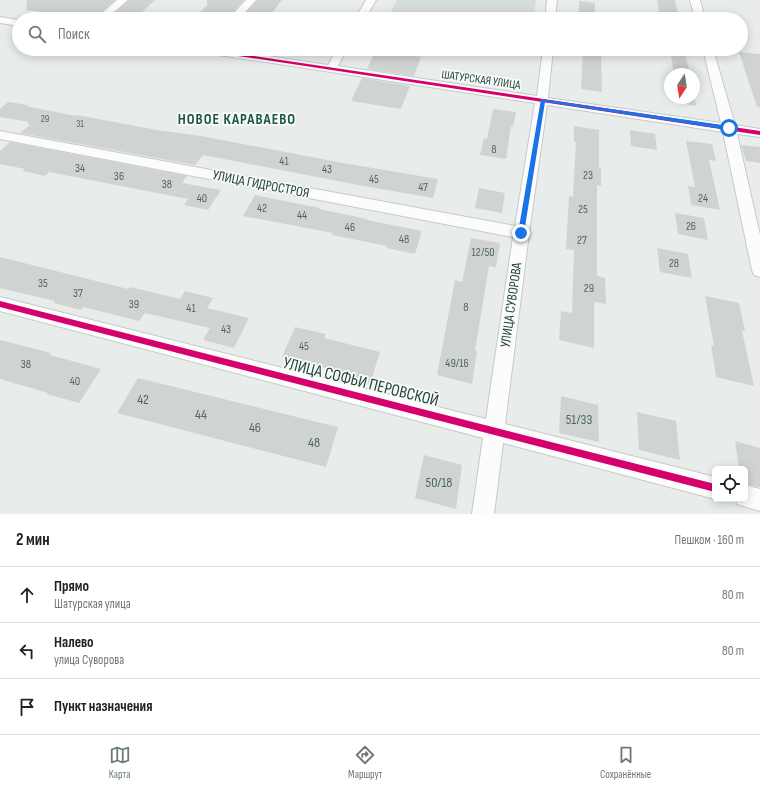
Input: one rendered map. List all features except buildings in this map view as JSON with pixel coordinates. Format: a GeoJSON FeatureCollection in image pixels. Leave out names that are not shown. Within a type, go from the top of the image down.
{"type":"FeatureCollection","features":[{"type":"Feature","properties":{"kind":"street"},"geometry":{"type":"LineString","coordinates":[[108,12],[123,0]]}},
{"type":"Feature","properties":{"kind":"street"},"geometry":{"type":"LineString","coordinates":[[239,12],[250,0]]}},
{"type":"Feature","properties":{"kind":"street"},"geometry":{"type":"LineString","coordinates":[[364,12],[371,0]]}},
{"type":"Feature","properties":{"kind":"street"},"geometry":{"type":"LineString","coordinates":[[551,12],[552,0]]}},
{"type":"Feature","properties":{"kind":"street"},"geometry":{"type":"LineString","coordinates":[[695,0],[698,12]]}},
{"type":"Feature","properties":{"kind":"street"},"geometry":{"type":"LineString","coordinates":[[0,20],[12,22]]}},
{"type":"Feature","properties":{"kind":"street","name":"ШАТУРСКАЯ УЛИЦА"},"geometry":{"type":"LineString","coordinates":[[248,56],[760,133]]}},
{"type":"Feature","properties":{"kind":"street"},"geometry":{"type":"LineString","coordinates":[[331,69],[338,56]]}},
{"type":"Feature","properties":{"kind":"street","name":"УЛИЦА СУВОРОВА"},"geometry":{"type":"LineString","coordinates":[[483,514],[521,233],[542,100],[547,56]]}},
{"type":"Feature","properties":{"kind":"street"},"geometry":{"type":"LineString","coordinates":[[710,56],[729,128],[760,270]]}},
{"type":"Feature","properties":{"kind":"street","name":"УЛИЦА ГИДРОСТРОЯ"},"geometry":{"type":"LineString","coordinates":[[0,134],[521,233]]}},
{"type":"Feature","properties":{"kind":"street","name":"УЛИЦА СОФЬИ ПЕРОВСКОЙ"},"geometry":{"type":"LineString","coordinates":[[0,304],[712,487]]}},
{"type":"Feature","properties":{"kind":"street"},"geometry":{"type":"LineString","coordinates":[[748,497],[760,500]]}},
{"type":"Feature","properties":{"kind":"shaded area"},"geometry":{"type":"Polygon","coordinates":[[[397,0],[536,0],[534,12],[391,12],[397,0]]]}},
{"type":"Feature","properties":{"kind":"cycle path"},"geometry":{"type":"LineString","coordinates":[[246,56],[760,133]]}},
{"type":"Feature","properties":{"kind":"cycle path"},"geometry":{"type":"LineString","coordinates":[[0,304],[712,487]]}},
{"type":"Feature","properties":{"kind":"district","name":"НОВОЕ КАРАВАЕВО"},"geometry":{"type":"Point","coordinates":[237,119]}},
{"type":"Feature","properties":{"kind":"route"},"geometry":{"type":"LineString","coordinates":[[521,233],[542,100],[729,128]]}}]}
